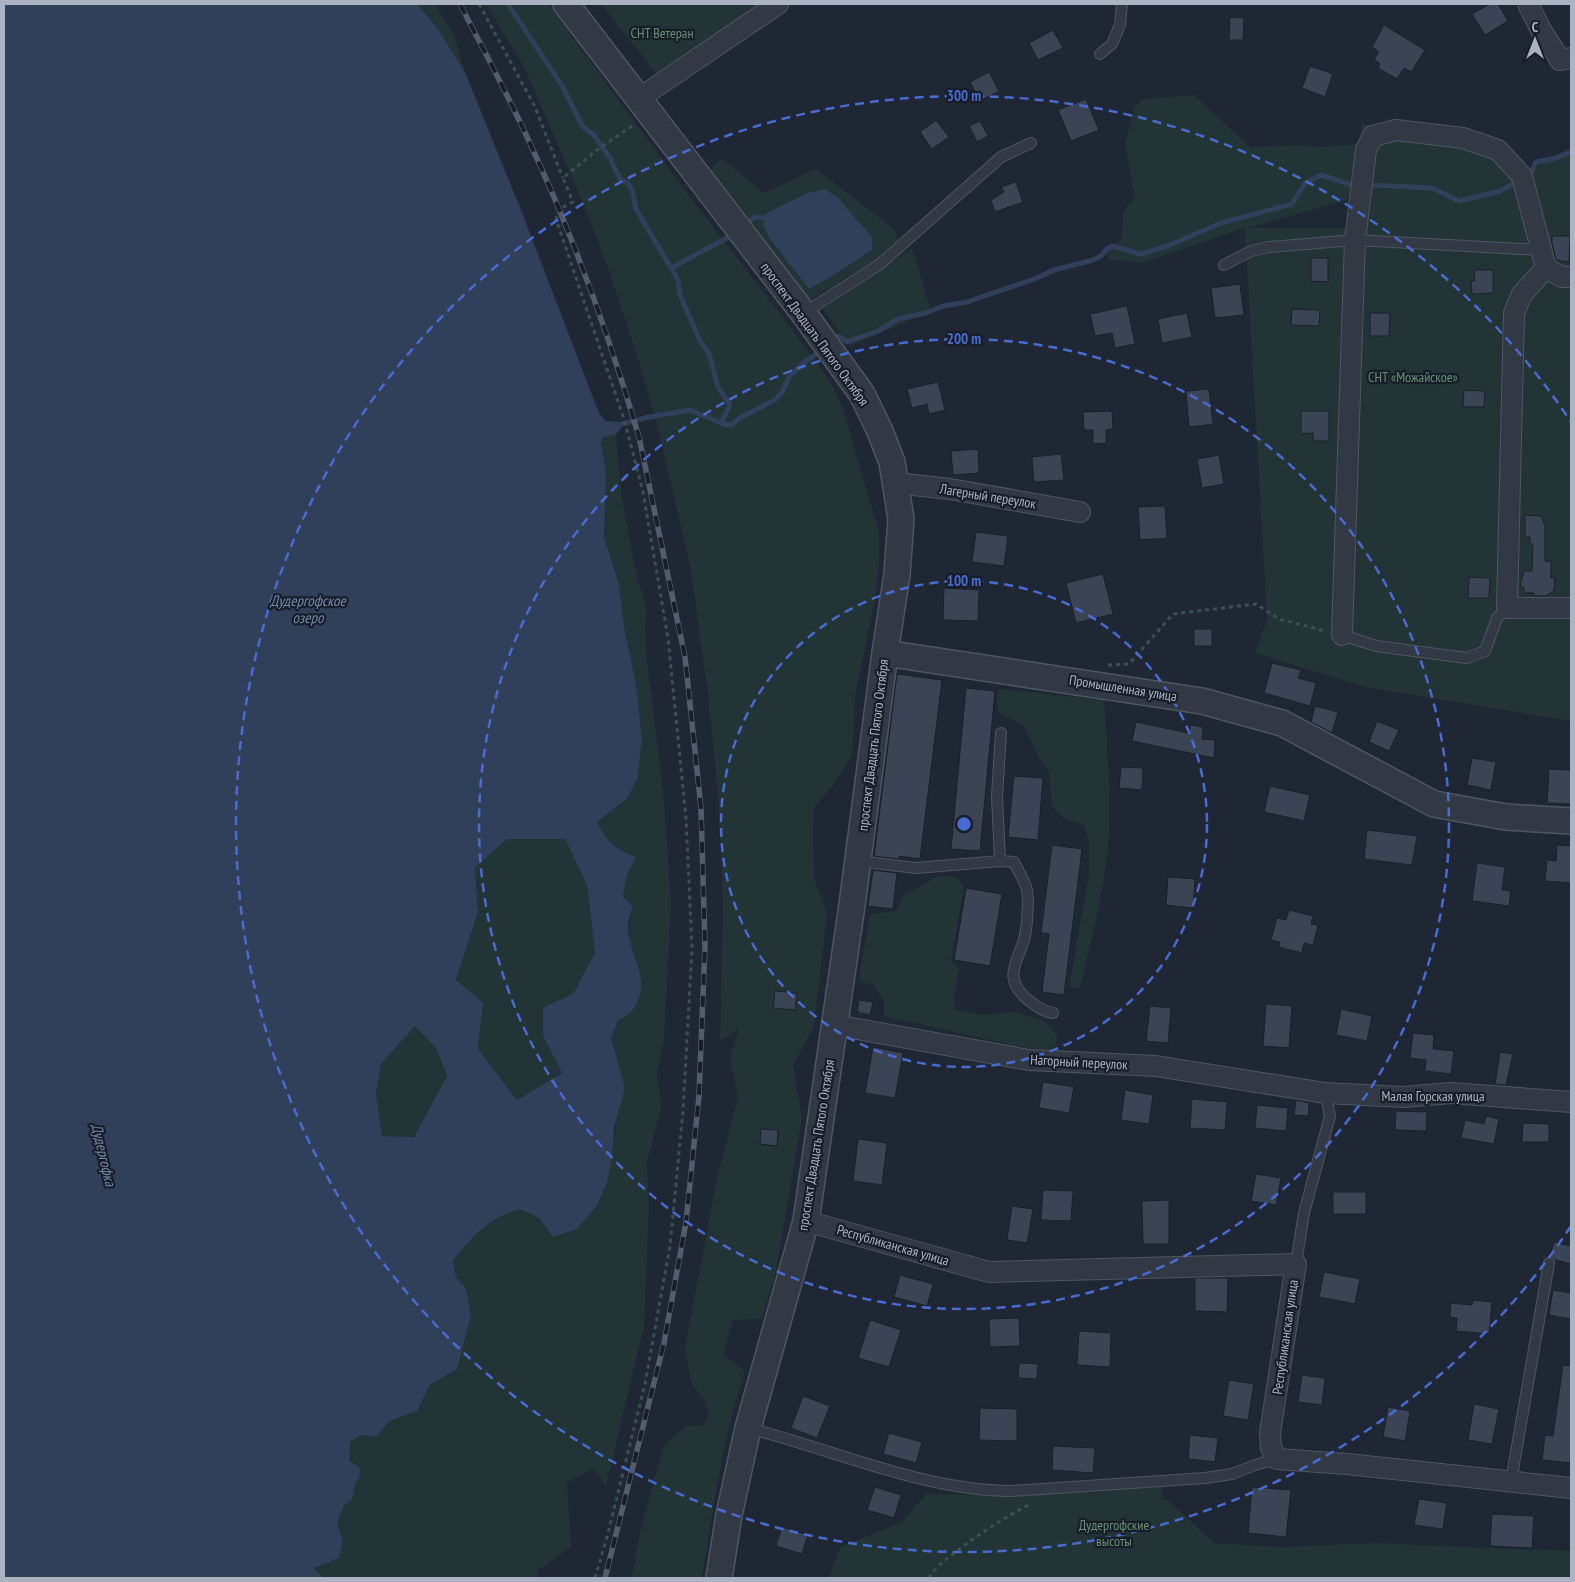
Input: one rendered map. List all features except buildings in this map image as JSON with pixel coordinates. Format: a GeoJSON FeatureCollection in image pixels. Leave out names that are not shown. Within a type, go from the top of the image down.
{"type":"FeatureCollection","features":[{"type":"Feature","properties":{"kind":"street","name":"проспект Двадцать Пятого Октября"},"geometry":{"type":"LineString","coordinates":[[566,4],[804,314],[862,394],[892,462],[901,518],[897,574],[806,1221],[748,1428],[729,1515],[719,1578]]}},
{"type":"Feature","properties":{"kind":"street"},"geometry":{"type":"LineString","coordinates":[[644,106],[778,4]]}},
{"type":"Feature","properties":{"kind":"street"},"geometry":{"type":"LineString","coordinates":[[1528,4],[1541,30],[1560,60],[1571,58]]}},
{"type":"Feature","properties":{"kind":"street"},"geometry":{"type":"LineString","coordinates":[[1342,635],[1355,240],[1366,150],[1373,136],[1396,130],[1463,138],[1498,150],[1522,176],[1543,259],[1562,277],[1571,277]]}},
{"type":"Feature","properties":{"kind":"street"},"geometry":{"type":"LineString","coordinates":[[1543,259],[1522,294],[1514,314],[1506,608],[1571,608]]}},
{"type":"Feature","properties":{"kind":"street","name":"Лагерный переулок"},"geometry":{"type":"LineString","coordinates":[[896,483],[950,489],[1080,512]]}},
{"type":"Feature","properties":{"kind":"street","name":"Промышленная улица"},"geometry":{"type":"LineString","coordinates":[[885,653],[1202,701],[1282,723],[1434,804],[1506,817],[1571,821]]}},
{"type":"Feature","properties":{"kind":"street","name":"Нагорный переулок"},"geometry":{"type":"LineString","coordinates":[[835,1025],[1029,1060],[1156,1066],[1325,1094]]}},
{"type":"Feature","properties":{"kind":"street","name":"Малая Горская улица"},"geometry":{"type":"LineString","coordinates":[[1325,1094],[1402,1097],[1450,1093],[1571,1102]]}},
{"type":"Feature","properties":{"kind":"street","name":"Республиканская улица"},"geometry":{"type":"LineString","coordinates":[[806,1221],[989,1272],[1296,1264],[1270,1432],[1271,1448],[1278,1459]]}},
{"type":"Feature","properties":{"kind":"street"},"geometry":{"type":"LineString","coordinates":[[1278,1459],[1347,1464],[1571,1488]]}},
{"type":"Feature","properties":{"kind":"lane"},"geometry":{"type":"LineString","coordinates":[[1100,54],[1112,44],[1120,25],[1122,4]]}},
{"type":"Feature","properties":{"kind":"lane"},"geometry":{"type":"LineString","coordinates":[[804,314],[880,264],[1001,157],[1032,143]]}},
{"type":"Feature","properties":{"kind":"lane"},"geometry":{"type":"LineString","coordinates":[[1224,265],[1251,251],[1269,247],[1355,240],[1543,259]]}},
{"type":"Feature","properties":{"kind":"lane"},"geometry":{"type":"LineString","coordinates":[[1342,635],[1376,646],[1467,658],[1485,651],[1497,618],[1506,608]]}},
{"type":"Feature","properties":{"kind":"lane"},"geometry":{"type":"LineString","coordinates":[[1000,861],[997,796],[1001,733]]}},
{"type":"Feature","properties":{"kind":"lane"},"geometry":{"type":"LineString","coordinates":[[858,861],[916,868],[1000,861],[1014,862],[1027,890],[1025,936],[1015,963],[1014,977],[1018,990],[1041,1010],[1053,1014]]}},
{"type":"Feature","properties":{"kind":"lane"},"geometry":{"type":"LineString","coordinates":[[1296,1264],[1304,1213],[1330,1116],[1325,1094]]}},
{"type":"Feature","properties":{"kind":"lane"},"geometry":{"type":"LineString","coordinates":[[1511,1481],[1549,1263]]}},
{"type":"Feature","properties":{"kind":"lane"},"geometry":{"type":"LineString","coordinates":[[748,1428],[948,1485],[987,1491],[1205,1478],[1232,1474],[1278,1459]]}},
{"type":"Feature","properties":{"kind":"path"},"geometry":{"type":"LineString","coordinates":[[479,4],[534,105],[573,202],[559,210],[556,220],[624,419],[643,492],[668,638],[686,818],[692,948],[682,1111],[670,1246],[645,1384],[595,1578]]}},
{"type":"Feature","properties":{"kind":"path"},"geometry":{"type":"LineString","coordinates":[[564,178],[606,143],[644,106]]}},
{"type":"Feature","properties":{"kind":"path"},"geometry":{"type":"LineString","coordinates":[[1100,665],[1129,664],[1173,614],[1256,604],[1279,619],[1342,635]]}},
{"type":"Feature","properties":{"kind":"path"},"geometry":{"type":"LineString","coordinates":[[928,1578],[934,1570],[969,1541],[1001,1519],[1063,1487]]}},
{"type":"Feature","properties":{"kind":"green space"},"geometry":{"type":"Polygon","coordinates":[[[417,4],[435,4],[454,35],[465,72],[438,29],[417,4]]]}},
{"type":"Feature","properties":{"kind":"green space"},"geometry":{"type":"Polygon","coordinates":[[[486,4],[548,4],[696,205],[779,312],[830,381],[844,410],[879,531],[879,563],[875,599],[855,696],[852,755],[832,787],[813,809],[814,878],[827,913],[814,1027],[793,1065],[802,1118],[775,1276],[762,1319],[733,1320],[723,1355],[745,1371],[725,1448],[702,1578],[632,1578],[640,1532],[663,1448],[678,1432],[689,1426],[703,1425],[709,1416],[705,1401],[691,1383],[685,1347],[718,1173],[738,1098],[730,1057],[739,1029],[720,1041],[723,905],[718,793],[708,695],[691,570],[659,432],[639,362],[606,262],[584,205],[524,67],[486,4]]]}},
{"type":"Feature","properties":{"kind":"green space","name":"СНТ Ветеран"},"geometry":{"type":"Polygon","coordinates":[[[601,4],[762,4],[657,74],[601,4]]]}},
{"type":"Feature","properties":{"kind":"green space","name":"СНТ «Можайское»"},"geometry":{"type":"Polygon","coordinates":[[[1194,95],[1250,147],[1297,145],[1317,147],[1359,144],[1362,124],[1459,130],[1523,173],[1571,147],[1571,721],[1365,687],[1255,653],[1267,620],[1245,228],[1142,263],[1109,259],[1107,252],[1122,238],[1123,212],[1135,197],[1125,144],[1135,106],[1144,99],[1194,95]],[[1353,195],[1347,200],[1247,228],[1349,228],[1353,195]]]}},
{"type":"Feature","properties":{"kind":"green space"},"geometry":{"type":"Polygon","coordinates":[[[721,158],[764,193],[816,169],[894,229],[898,239],[875,260],[811,299],[804,296],[710,170],[721,158]],[[807,193],[766,213],[763,224],[809,288],[839,272],[872,250],[807,193]]]}},
{"type":"Feature","properties":{"kind":"green space"},"geometry":{"type":"Polygon","coordinates":[[[912,248],[931,311],[850,346],[823,309],[912,248]]]}},
{"type":"Feature","properties":{"kind":"green space"},"geometry":{"type":"Polygon","coordinates":[[[616,434],[622,499],[637,578],[646,605],[645,644],[664,800],[671,904],[664,1039],[657,1073],[661,1108],[647,1162],[649,1207],[644,1326],[606,1486],[594,1469],[567,1482],[571,1547],[538,1570],[538,1578],[323,1578],[314,1568],[339,1558],[343,1541],[337,1523],[344,1505],[353,1498],[350,1442],[361,1435],[376,1437],[390,1421],[417,1411],[430,1385],[457,1369],[471,1316],[466,1289],[456,1277],[453,1261],[482,1229],[499,1217],[520,1209],[539,1218],[553,1237],[607,1183],[617,1116],[617,1061],[611,1038],[639,967],[630,943],[628,926],[633,907],[623,896],[627,875],[636,857],[612,844],[597,822],[628,799],[642,738],[636,684],[625,632],[619,584],[604,537],[606,471],[601,443],[603,437],[616,434]]]}},
{"type":"Feature","properties":{"kind":"green space"},"geometry":{"type":"Polygon","coordinates":[[[999,689],[1104,700],[1108,754],[1108,845],[1093,935],[1080,988],[1069,987],[1089,875],[1089,841],[1084,825],[1065,819],[1052,806],[1049,773],[1039,758],[1024,726],[998,712],[997,700],[999,689]]]}},
{"type":"Feature","properties":{"kind":"green space"},"geometry":{"type":"Polygon","coordinates":[[[507,839],[565,839],[587,885],[595,953],[573,994],[543,1036],[562,1073],[517,1100],[478,1049],[483,1003],[456,981],[478,912],[475,868],[507,839]]]}},
{"type":"Feature","properties":{"kind":"green space"},"geometry":{"type":"Polygon","coordinates":[[[937,876],[957,877],[964,887],[951,961],[959,969],[954,998],[955,1010],[983,1015],[1015,1012],[1044,1021],[1058,1036],[1054,1050],[1021,1047],[884,1016],[884,1001],[876,988],[872,983],[864,984],[859,978],[870,914],[896,911],[903,896],[937,876]]]}},
{"type":"Feature","properties":{"kind":"green space"},"geometry":{"type":"Polygon","coordinates":[[[415,1026],[436,1048],[447,1076],[414,1137],[381,1136],[376,1094],[381,1064],[415,1026]]]}},
{"type":"Feature","properties":{"kind":"green space","name":"Дудергофские высоты"},"geometry":{"type":"Polygon","coordinates":[[[1162,1485],[1162,1499],[1167,1499],[1214,1543],[1282,1547],[1373,1543],[1571,1551],[1571,1578],[829,1578],[840,1547],[902,1522],[926,1494],[993,1495],[1162,1485]]]}},
{"type":"Feature","properties":{"kind":"water","name":"Дудергофское озеро"},"geometry":{"type":"Polygon","coordinates":[[[4,4],[417,4],[438,29],[465,72],[521,210],[599,413],[606,421],[620,422],[621,429],[616,434],[603,437],[601,443],[606,471],[604,537],[619,584],[625,632],[636,684],[642,738],[637,779],[627,799],[597,822],[612,844],[636,857],[627,875],[623,896],[633,907],[628,924],[629,936],[640,974],[641,993],[632,1011],[618,1020],[611,1038],[625,1088],[614,1128],[612,1158],[607,1183],[596,1207],[577,1229],[553,1237],[539,1218],[520,1209],[499,1217],[482,1229],[453,1261],[456,1277],[466,1289],[471,1316],[457,1369],[430,1385],[417,1411],[390,1421],[376,1437],[361,1435],[350,1442],[350,1461],[360,1468],[359,1478],[355,1483],[353,1498],[344,1505],[337,1523],[343,1541],[339,1558],[314,1568],[323,1578],[4,1578],[4,4]],[[507,839],[475,868],[478,912],[456,980],[483,1003],[478,1049],[517,1100],[562,1073],[543,1036],[543,1008],[573,994],[595,953],[587,885],[565,839],[507,839]],[[415,1026],[381,1064],[376,1094],[382,1136],[414,1137],[447,1076],[436,1048],[415,1026]]]}},
{"type":"Feature","properties":{"kind":"water"},"geometry":{"type":"Polygon","coordinates":[[[825,189],[838,198],[872,237],[872,250],[809,289],[769,238],[763,224],[766,213],[807,193],[825,189]]]}},
{"type":"Feature","properties":{"kind":"waterway"},"geometry":{"type":"LineString","coordinates":[[508,4],[562,86],[583,127],[593,134],[610,158],[620,179],[628,183],[632,190],[636,209],[678,280],[680,295],[700,341],[709,353],[718,387],[730,405],[721,423]]}},
{"type":"Feature","properties":{"kind":"waterway"},"geometry":{"type":"LineString","coordinates":[[1527,175],[1532,171],[1536,162],[1556,158],[1571,152]]}},
{"type":"Feature","properties":{"kind":"waterway"},"geometry":{"type":"LineString","coordinates":[[837,337],[839,336],[847,342],[878,331],[898,319],[926,313],[943,306],[967,302],[1037,278],[1054,270],[1093,260],[1101,256],[1112,246],[1141,254],[1167,246],[1221,223],[1292,204],[1305,183],[1321,175],[1355,186]]}},
{"type":"Feature","properties":{"kind":"waterway"},"geometry":{"type":"LineString","coordinates":[[1369,185],[1432,188],[1459,201],[1501,191],[1517,181]]}},
{"type":"Feature","properties":{"kind":"waterway"},"geometry":{"type":"LineString","coordinates":[[748,222],[755,217],[769,218]]}},
{"type":"Feature","properties":{"kind":"waterway"},"geometry":{"type":"LineString","coordinates":[[671,268],[727,238]]}},
{"type":"Feature","properties":{"kind":"waterway"},"geometry":{"type":"LineString","coordinates":[[614,426],[649,417],[690,410],[726,425],[732,425],[738,419],[775,400],[783,391],[789,377],[802,364],[819,352]]}},
{"type":"Feature","properties":{"kind":"railway"},"geometry":{"type":"LineString","coordinates":[[460,4],[520,122],[560,212],[603,323],[639,437],[685,657],[701,808],[705,945],[699,1096],[686,1222],[664,1343],[605,1578]]}},
{"type":"Feature","properties":{"kind":"water label","name":"Дудергофка"},"geometry":{"type":"Point","coordinates":[104,1155]}}]}
